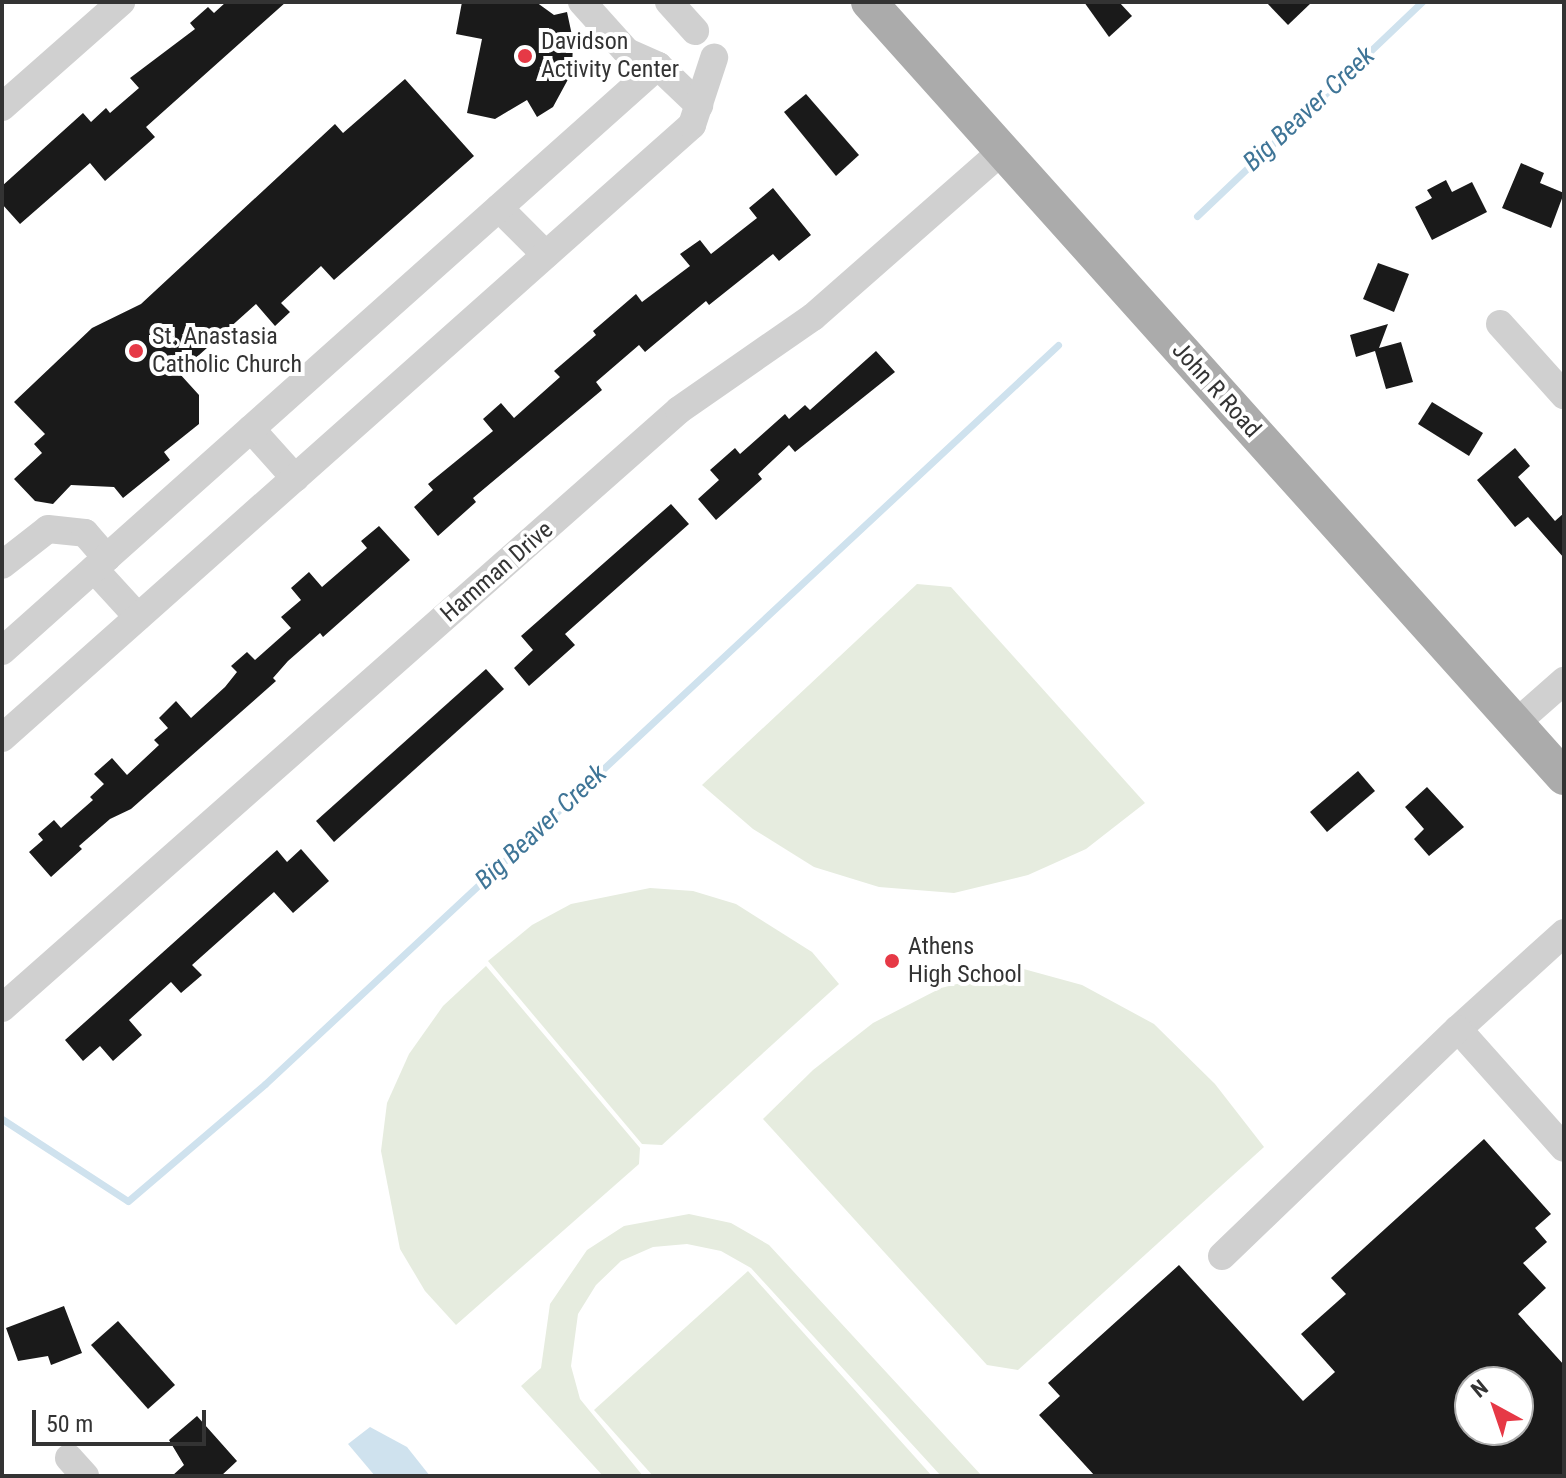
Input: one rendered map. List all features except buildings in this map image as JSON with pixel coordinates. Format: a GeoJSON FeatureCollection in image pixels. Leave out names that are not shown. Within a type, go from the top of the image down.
{"type":"FeatureCollection","features":[{"type":"Feature","properties":{"kind":"main road","name":"John R Road"},"geometry":{"type":"LineString","coordinates":[[869,2],[1564,777]]}},
{"type":"Feature","properties":{"kind":"street"},"geometry":{"type":"LineString","coordinates":[[2,107],[121,2]]}},
{"type":"Feature","properties":{"kind":"street"},"geometry":{"type":"LineString","coordinates":[[582,2],[627,52],[658,66],[699,105]]}},
{"type":"Feature","properties":{"kind":"street"},"geometry":{"type":"LineString","coordinates":[[669,2],[695,31]]}},
{"type":"Feature","properties":{"kind":"street"},"geometry":{"type":"LineString","coordinates":[[2,738],[692,125],[714,58]]}},
{"type":"Feature","properties":{"kind":"street"},"geometry":{"type":"LineString","coordinates":[[2,651],[658,66]]}},
{"type":"Feature","properties":{"kind":"street","name":"Hamman Drive"},"geometry":{"type":"LineString","coordinates":[[2,1008],[679,410],[813,317],[1002,151]]}},
{"type":"Feature","properties":{"kind":"street"},"geometry":{"type":"LineString","coordinates":[[499,208],[546,255]]}},
{"type":"Feature","properties":{"kind":"street"},"geometry":{"type":"LineString","coordinates":[[1500,324],[1564,395]]}},
{"type":"Feature","properties":{"kind":"street"},"geometry":{"type":"LineString","coordinates":[[251,429],[295,478]]}},
{"type":"Feature","properties":{"kind":"street"},"geometry":{"type":"LineString","coordinates":[[2,565],[48,529],[85,533],[100,564],[138,617]]}},
{"type":"Feature","properties":{"kind":"street"},"geometry":{"type":"LineString","coordinates":[[1516,723],[1564,681]]}},
{"type":"Feature","properties":{"kind":"street"},"geometry":{"type":"LineString","coordinates":[[1222,1256],[1458,1029],[1564,933]]}},
{"type":"Feature","properties":{"kind":"street"},"geometry":{"type":"LineString","coordinates":[[1458,1029],[1564,1148]]}},
{"type":"Feature","properties":{"kind":"shaded area"},"geometry":{"type":"Polygon","coordinates":[[[917,584],[951,587],[1145,803],[1086,849],[1028,875],[954,893],[879,887],[814,867],[753,829],[702,785],[917,584]]]}},
{"type":"Feature","properties":{"kind":"shaded area"},"geometry":{"type":"Polygon","coordinates":[[[650,888],[693,891],[736,904],[812,952],[839,984],[662,1145],[642,1144],[488,961],[532,925],[571,904],[650,888]]]}},
{"type":"Feature","properties":{"kind":"shaded area"},"geometry":{"type":"Polygon","coordinates":[[[486,966],[640,1148],[639,1164],[456,1325],[425,1291],[400,1249],[381,1151],[387,1103],[409,1054],[443,1006],[486,966]]]}},
{"type":"Feature","properties":{"kind":"shaded area"},"geometry":{"type":"Polygon","coordinates":[[[1020,968],[1082,985],[1154,1024],[1215,1084],[1264,1147],[1018,1370],[987,1365],[763,1119],[813,1070],[873,1023],[941,988],[1020,968]]]}},
{"type":"Feature","properties":{"kind":"shaded area"},"geometry":{"type":"Polygon","coordinates":[[[689,1214],[731,1223],[769,1245],[982,1476],[941,1476],[751,1268],[721,1251],[687,1244],[653,1247],[621,1261],[596,1285],[578,1314],[571,1366],[580,1399],[643,1476],[603,1476],[521,1386],[541,1368],[550,1304],[587,1250],[624,1226],[689,1214]]]}},
{"type":"Feature","properties":{"kind":"shaded area"},"geometry":{"type":"Polygon","coordinates":[[[748,1271],[932,1476],[653,1476],[594,1410],[748,1271]]]}},
{"type":"Feature","properties":{"kind":"water"},"geometry":{"type":"Polygon","coordinates":[[[370,1427],[407,1447],[430,1476],[375,1476],[348,1444],[370,1427]]]}},
{"type":"Feature","properties":{"kind":"waterway","name":"Big Beaver Creek"},"geometry":{"type":"LineString","coordinates":[[1197,216],[1422,2]]}},
{"type":"Feature","properties":{"kind":"waterway","name":"Big Beaver Creek"},"geometry":{"type":"LineString","coordinates":[[2,1119],[128,1201],[265,1084],[1058,345]]}},
{"type":"Feature","properties":{"kind":"place","name":"Davidson Activity Center"},"geometry":{"type":"Point","coordinates":[525,56]}},
{"type":"Feature","properties":{"kind":"place","name":"St. Anastasia Catholic Church"},"geometry":{"type":"Point","coordinates":[136,351]}},
{"type":"Feature","properties":{"kind":"place","name":"Athens High School"},"geometry":{"type":"Point","coordinates":[892,961]}}]}
